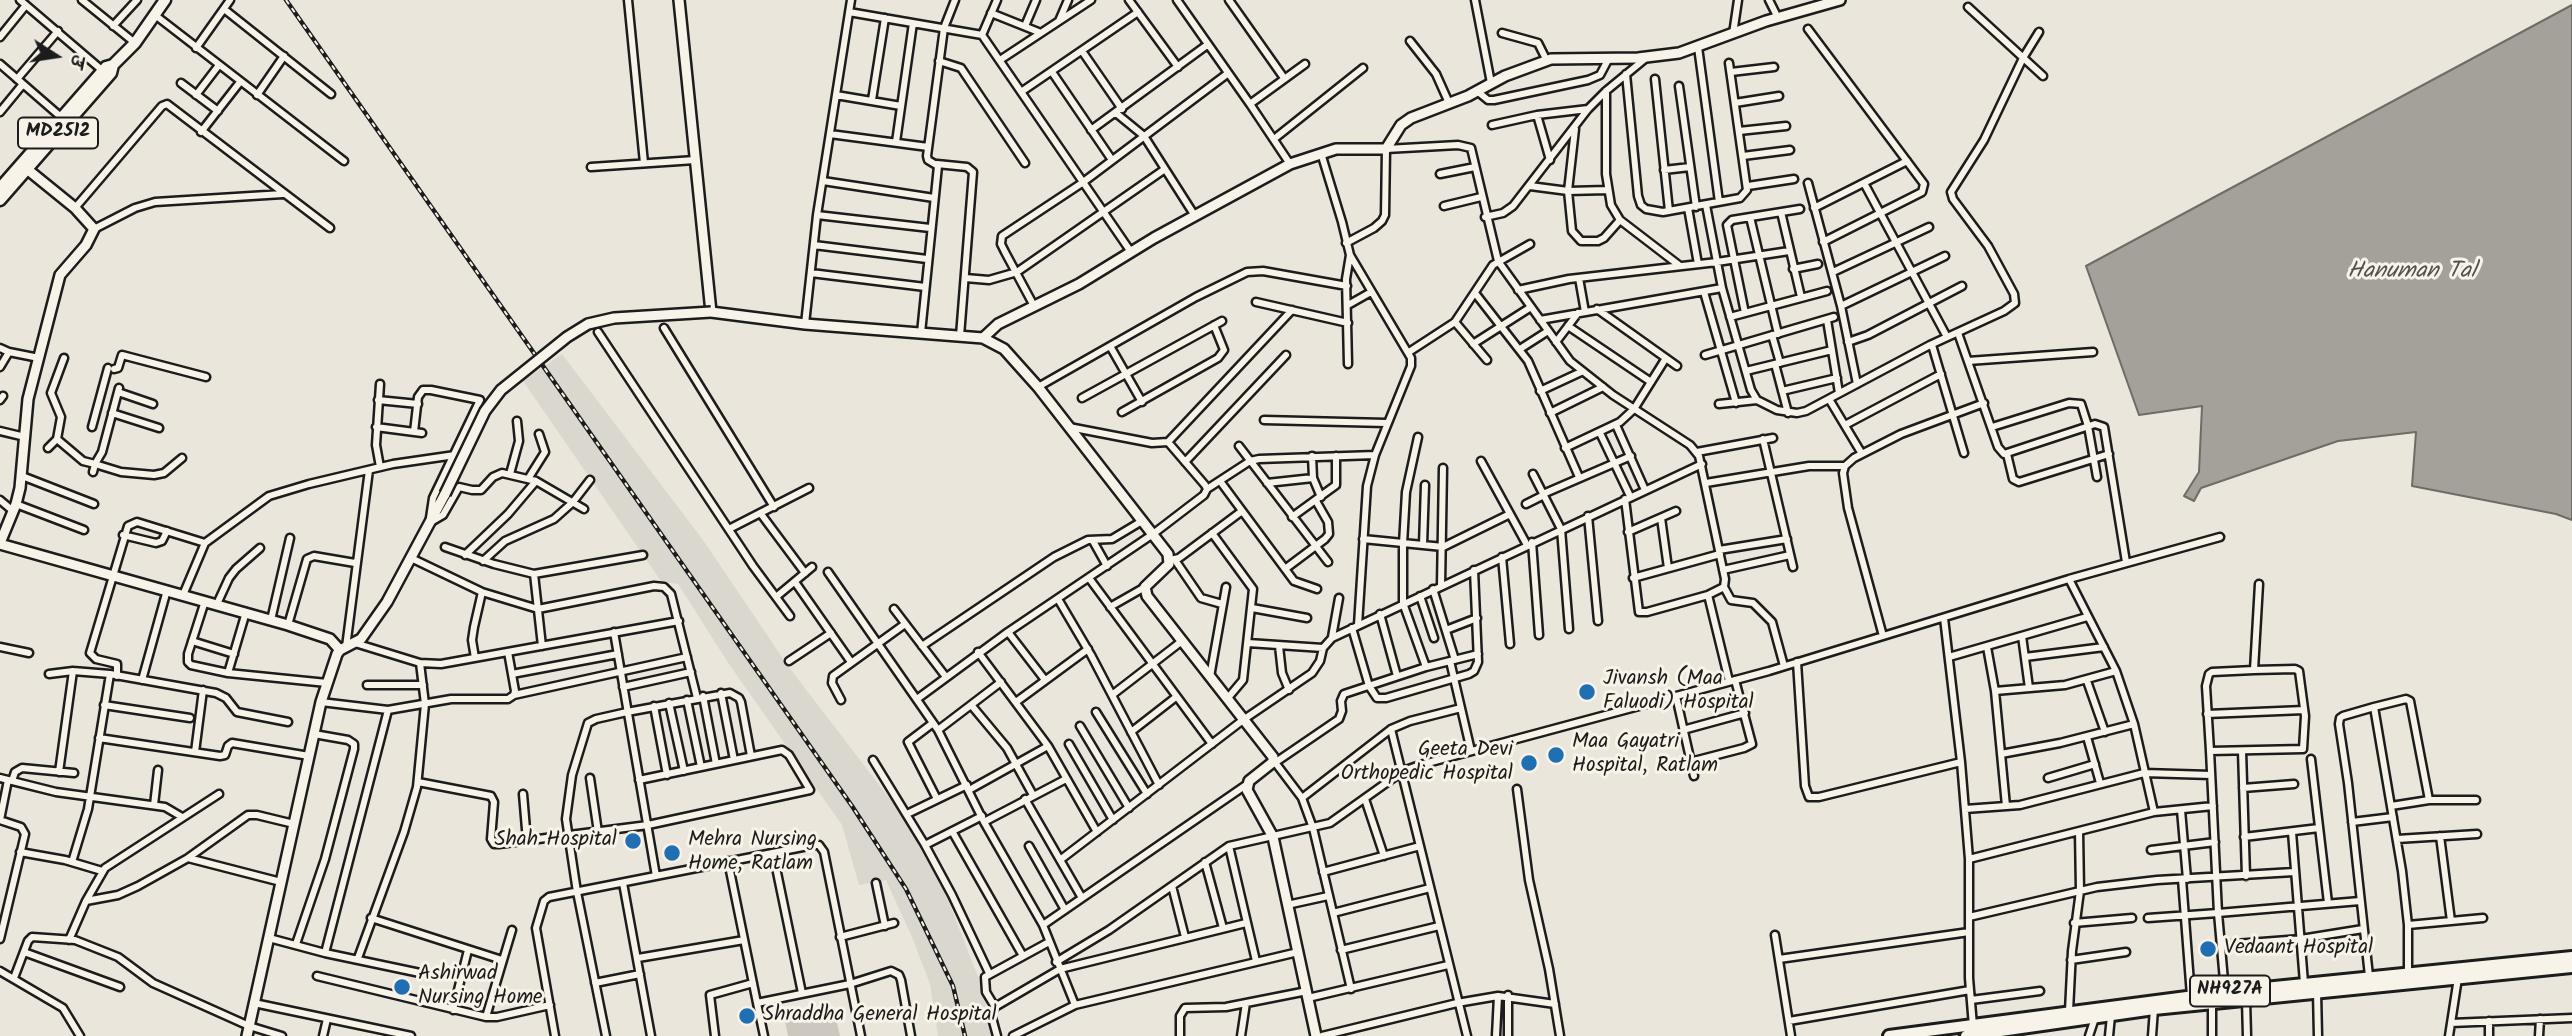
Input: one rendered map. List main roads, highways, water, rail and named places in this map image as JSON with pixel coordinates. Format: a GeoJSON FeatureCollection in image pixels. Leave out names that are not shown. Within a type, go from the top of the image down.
{"type":"FeatureCollection","features":[{"type":"Feature","properties":{"kind":"highway","name":"NH927A"},"geometry":{"type":"LineString","coordinates":[[1966,1036],[1973,1030],[2070,1011],[2369,976],[2572,957]]}},
{"type":"Feature","properties":{"kind":"highway","name":"NH927A"},"geometry":{"type":"LineString","coordinates":[[1889,1036],[2096,1018],[2154,1009],[2572,967]]}},
{"type":"Feature","properties":{"kind":"main road","name":"MD2512"},"geometry":{"type":"LineString","coordinates":[[0,200],[61,117],[103,71],[135,43],[165,0]]}},
{"type":"Feature","properties":{"kind":"main road","name":"MD2512"},"geometry":{"type":"LineString","coordinates":[[0,187],[24,166],[111,73],[113,65]]}},
{"type":"Feature","properties":{"kind":"water","name":"Hanuman Tal"},"geometry":{"type":"Polygon","coordinates":[[[2572,5],[2572,520],[2556,514],[2412,486],[2416,432],[2338,441],[2201,488],[2194,501],[2184,496],[2199,472],[2202,406],[2139,415],[2086,266],[2572,5]]]}},
{"type":"Feature","properties":{"kind":"railway"},"geometry":{"type":"LineString","coordinates":[[286,0],[852,806],[906,889],[953,986],[965,1036]]}},
{"type":"Feature","properties":{"kind":"place","name":"Jivansh (Maa Faluodi) Hospital"},"geometry":{"type":"Point","coordinates":[1587,692]}},
{"type":"Feature","properties":{"kind":"place","name":"Maa Gayatri Hospital, Ratlam"},"geometry":{"type":"Point","coordinates":[1556,755]}},
{"type":"Feature","properties":{"kind":"place","name":"Geeta Devi Orthopedic Hospital"},"geometry":{"type":"Point","coordinates":[1529,763]}},
{"type":"Feature","properties":{"kind":"place","name":"Shah Hospital"},"geometry":{"type":"Point","coordinates":[633,841]}},
{"type":"Feature","properties":{"kind":"place","name":"Mehra Nursing Home, Ratlam"},"geometry":{"type":"Point","coordinates":[672,853]}},
{"type":"Feature","properties":{"kind":"place","name":"Vedaant Hospital"},"geometry":{"type":"Point","coordinates":[2208,949]}},
{"type":"Feature","properties":{"kind":"place","name":"Ashirwad Nursing Home"},"geometry":{"type":"Point","coordinates":[402,987]}},
{"type":"Feature","properties":{"kind":"place","name":"Shraddha General Hospital"},"geometry":{"type":"Point","coordinates":[747,1016]}}]}
